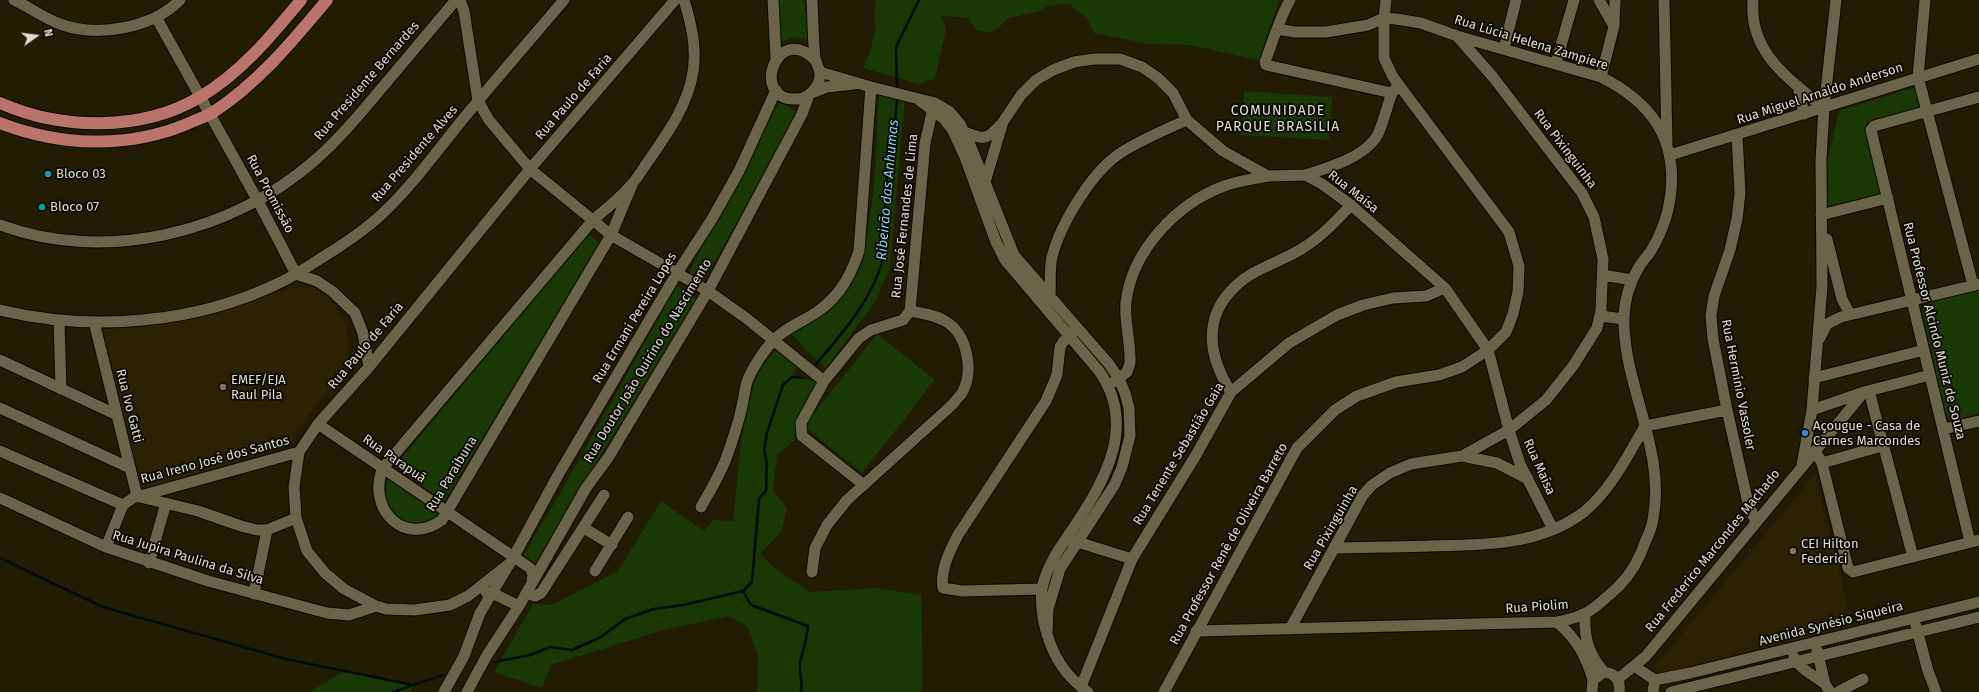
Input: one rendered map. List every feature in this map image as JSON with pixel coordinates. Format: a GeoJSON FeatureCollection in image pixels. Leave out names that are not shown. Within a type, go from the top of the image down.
{"type":"FeatureCollection","features":[{"type":"Feature","properties":{"kind":"main road"},"geometry":{"type":"LineString","coordinates":[[0,103],[60,121],[111,123],[142,118],[171,110],[200,97],[228,77],[252,56],[271,36],[301,0]]}},
{"type":"Feature","properties":{"kind":"main road"},"geometry":{"type":"LineString","coordinates":[[0,123],[29,133],[61,139],[109,141],[149,137],[210,114],[268,68],[327,0]]}},
{"type":"Feature","properties":{"kind":"street"},"geometry":{"type":"LineString","coordinates":[[18,1],[60,24],[78,29],[119,28],[156,17],[180,0]]}},
{"type":"Feature","properties":{"kind":"street","name":"Rua Presidente Bernardes"},"geometry":{"type":"LineString","coordinates":[[0,225],[44,236],[89,242],[135,240],[185,229],[222,216],[258,200],[296,175],[339,138],[456,0]]}},
{"type":"Feature","properties":{"kind":"street"},"geometry":{"type":"LineString","coordinates":[[460,0],[464,11],[478,102],[493,125],[530,169],[611,235],[708,291],[746,318],[824,381]]}},
{"type":"Feature","properties":{"kind":"street","name":"Rua Presidente Alves"},"geometry":{"type":"LineString","coordinates":[[0,310],[32,318],[94,322],[162,317],[202,309],[247,296],[296,274],[346,243],[382,214],[415,178],[564,0]]}},
{"type":"Feature","properties":{"kind":"street","name":"Rua Paulo de Faria"},"geometry":{"type":"LineString","coordinates":[[511,561],[468,596],[450,605],[435,608],[396,610],[376,606],[344,589],[325,573],[307,551],[296,518],[294,487],[300,452],[318,424],[369,367],[530,169],[675,0]]}},
{"type":"Feature","properties":{"kind":"street","name":"Rua Paraibuna"},"geometry":{"type":"LineString","coordinates":[[632,185],[593,220],[384,468],[380,477],[379,488],[382,508],[389,518],[410,529],[422,529],[434,526],[442,520],[611,235],[632,185],[667,135],[690,88],[694,71],[694,42],[684,0]]}},
{"type":"Feature","properties":{"kind":"street"},"geometry":{"type":"LineString","coordinates":[[773,0],[776,59],[771,71],[773,85],[776,90],[786,98],[798,99],[827,87],[870,87]]}},
{"type":"Feature","properties":{"kind":"street"},"geometry":{"type":"LineString","coordinates":[[810,94],[819,80],[820,72],[815,60],[812,0]]}},
{"type":"Feature","properties":{"kind":"street"},"geometry":{"type":"LineString","coordinates":[[1290,0],[1283,12],[1265,63],[1268,66],[1396,89],[1379,133],[1373,141],[1355,155],[1336,165],[1305,175]]}},
{"type":"Feature","properties":{"kind":"street","name":"Rua Professor Renê de Oliveira Barreto"},"geometry":{"type":"LineString","coordinates":[[1164,692],[1297,448],[1335,410],[1357,396],[1396,382],[1439,375],[1462,367],[1488,350],[1506,332],[1513,314],[1518,292],[1518,266],[1508,232],[1396,89],[1384,58],[1384,18],[1386,0]]}},
{"type":"Feature","properties":{"kind":"street"},"geometry":{"type":"LineString","coordinates":[[1504,49],[1516,0]]}},
{"type":"Feature","properties":{"kind":"street"},"geometry":{"type":"LineString","coordinates":[[1556,63],[1574,0]]}},
{"type":"Feature","properties":{"kind":"street"},"geometry":{"type":"LineString","coordinates":[[1599,0],[1614,26]]}},
{"type":"Feature","properties":{"kind":"street"},"geometry":{"type":"LineString","coordinates":[[1601,77],[1614,26],[1615,0]]}},
{"type":"Feature","properties":{"kind":"street"},"geometry":{"type":"LineString","coordinates":[[1664,0],[1668,153]]}},
{"type":"Feature","properties":{"kind":"street"},"geometry":{"type":"LineString","coordinates":[[1753,0],[1756,32],[1766,54],[1783,73],[1824,108]]}},
{"type":"Feature","properties":{"kind":"street","name":"Rua Frederico Marcondes Machado"},"geometry":{"type":"LineString","coordinates":[[1802,465],[1812,410],[1822,286],[1821,160],[1824,108],[1836,0]]}},
{"type":"Feature","properties":{"kind":"street"},"geometry":{"type":"LineString","coordinates":[[1817,344],[1827,324],[1834,320],[1850,314],[1976,284],[1918,77],[1925,0]]}},
{"type":"Feature","properties":{"kind":"street","name":"Rua Promissão"},"geometry":{"type":"LineString","coordinates":[[156,17],[258,200],[296,274]]}},
{"type":"Feature","properties":{"kind":"street"},"geometry":{"type":"LineString","coordinates":[[1278,29],[1294,32],[1326,32],[1368,25],[1384,18]]}},
{"type":"Feature","properties":{"kind":"street","name":"Rua Lúcia Helena Zampiere"},"geometry":{"type":"LineString","coordinates":[[1384,18],[1422,23],[1456,36],[1556,63],[1601,77],[1618,86],[1639,104],[1657,123],[1668,153],[1672,192],[1665,219],[1653,248],[1632,280],[1626,302]]}},
{"type":"Feature","properties":{"kind":"street","name":"Rua Pixinguinha"},"geometry":{"type":"LineString","coordinates":[[1290,629],[1364,495],[1372,485],[1390,473],[1411,464],[1462,456],[1509,430],[1546,400],[1573,366],[1597,328],[1600,316],[1603,259],[1594,217],[1582,193],[1492,78],[1456,36]]}},
{"type":"Feature","properties":{"kind":"street"},"geometry":{"type":"LineString","coordinates":[[776,59],[788,51],[796,50],[810,55],[815,60]]}},
{"type":"Feature","properties":{"kind":"street"},"geometry":{"type":"LineString","coordinates":[[965,132],[981,138],[986,138],[1003,122],[1021,95],[1036,80],[1053,70],[1074,62],[1100,59],[1120,59],[1142,67],[1158,78],[1173,93],[1187,120],[1223,151],[1268,176]]}},
{"type":"Feature","properties":{"kind":"street","name":"Rua Miguel Arnaldo Anderson"},"geometry":{"type":"LineString","coordinates":[[1668,153],[1737,135],[1979,59]]}},
{"type":"Feature","properties":{"kind":"street"},"geometry":{"type":"LineString","coordinates":[[820,72],[870,87],[913,96],[950,112],[965,132],[996,242],[1005,260],[1032,285],[1074,331],[1109,364],[1126,393],[1129,408],[1130,436],[1127,452],[1115,484],[1060,569],[1048,609],[1047,635]]}},
{"type":"Feature","properties":{"kind":"street"},"geometry":{"type":"LineString","coordinates":[[1798,86],[1804,114]]}},
{"type":"Feature","properties":{"kind":"street"},"geometry":{"type":"LineString","coordinates":[[701,507],[720,474],[728,454],[743,402],[748,378],[758,360],[773,341],[782,333],[816,314],[831,302],[844,286],[853,270],[858,251],[870,87]]}},
{"type":"Feature","properties":{"kind":"street","name":"Rua Ermani Pereira Lopes"},"geometry":{"type":"LineString","coordinates":[[444,692],[464,656],[480,614],[557,477],[677,273],[712,219],[739,171],[776,90]]}},
{"type":"Feature","properties":{"kind":"street","name":"Rua Doutor João Quirino do Nascimento"},"geometry":{"type":"LineString","coordinates":[[467,692],[487,655],[519,606],[586,488],[608,458],[708,291],[802,114],[810,94]]}},
{"type":"Feature","properties":{"kind":"street"},"geometry":{"type":"LineString","coordinates":[[1928,111],[1979,97]]}},
{"type":"Feature","properties":{"kind":"street"},"geometry":{"type":"LineString","coordinates":[[934,106],[948,124],[980,184]]}},
{"type":"Feature","properties":{"kind":"street","name":"Rua José Fernandes de Lima"},"geometry":{"type":"LineString","coordinates":[[864,485],[802,436],[801,423],[824,381],[865,333],[903,320],[910,311],[927,132],[934,106]]}},
{"type":"Feature","properties":{"kind":"street","name":"Rua Professor Alcindo Muniz de Souza"},"geometry":{"type":"LineString","coordinates":[[1928,111],[1872,127],[1943,429],[1975,541]]}},
{"type":"Feature","properties":{"kind":"street"},"geometry":{"type":"LineString","coordinates":[[1046,301],[1052,259],[1057,241],[1068,215],[1100,171],[1117,155],[1139,142],[1187,120]]}},
{"type":"Feature","properties":{"kind":"street"},"geometry":{"type":"LineString","coordinates":[[980,184],[1003,122]]}},
{"type":"Feature","properties":{"kind":"street"},"geometry":{"type":"LineString","coordinates":[[927,132],[935,126],[948,124]]}},
{"type":"Feature","properties":{"kind":"street","name":"Rua Hermínio Vassoler"},"geometry":{"type":"LineString","coordinates":[[1737,135],[1740,193],[1737,219],[1730,250],[1714,296],[1711,316],[1713,339],[1727,410],[1748,503],[1756,522]]}},
{"type":"Feature","properties":{"kind":"street","name":"Rua Maísa"},"geometry":{"type":"LineString","coordinates":[[1119,380],[1127,372],[1130,362],[1126,303],[1133,271],[1143,251],[1186,206],[1224,186],[1268,176],[1305,175],[1322,184],[1351,205],[1445,288],[1488,350],[1509,430],[1520,464],[1553,529]]}},
{"type":"Feature","properties":{"kind":"street"},"geometry":{"type":"LineString","coordinates":[[1850,314],[1840,291],[1822,219],[1888,198]]}},
{"type":"Feature","properties":{"kind":"street"},"geometry":{"type":"LineString","coordinates":[[1231,392],[1222,377],[1211,335],[1215,316],[1222,300],[1245,278],[1305,247],[1328,229],[1351,205]]}},
{"type":"Feature","properties":{"kind":"street"},"geometry":{"type":"LineString","coordinates":[[1032,285],[1052,259]]}},
{"type":"Feature","properties":{"kind":"street"},"geometry":{"type":"LineString","coordinates":[[296,274],[317,281],[332,291],[355,313],[363,333],[369,367]]}},
{"type":"Feature","properties":{"kind":"street"},"geometry":{"type":"LineString","coordinates":[[1603,275],[1632,280]]}},
{"type":"Feature","properties":{"kind":"street","name":"Rua Tenente Sebastião Gaia"},"geometry":{"type":"LineString","coordinates":[[1084,689],[1132,559],[1196,455],[1231,392],[1288,343],[1337,315],[1363,305],[1393,298],[1426,296],[1445,288]]}},
{"type":"Feature","properties":{"kind":"street","name":"Rua Piolim"},"geometry":{"type":"LineString","coordinates":[[1196,631],[1557,622],[1584,615],[1596,608],[1627,579],[1640,558],[1653,520],[1656,499],[1654,475],[1645,426],[1626,349],[1624,319],[1626,302]]}},
{"type":"Feature","properties":{"kind":"street"},"geometry":{"type":"LineString","coordinates":[[812,572],[815,548],[827,525],[847,500],[952,405],[962,393],[968,376],[967,359],[963,342],[957,331],[946,322],[929,315],[910,311]]}},
{"type":"Feature","properties":{"kind":"street"},"geometry":{"type":"LineString","coordinates":[[1600,316],[1624,319]]}},
{"type":"Feature","properties":{"kind":"street"},"geometry":{"type":"LineString","coordinates":[[59,320],[61,389]]}},
{"type":"Feature","properties":{"kind":"street","name":"Rua Ivo Gatti"},"geometry":{"type":"LineString","coordinates":[[94,322],[137,496]]}},
{"type":"Feature","properties":{"kind":"street"},"geometry":{"type":"LineString","coordinates":[[1074,331],[1108,385],[1116,411],[1117,422],[1114,449],[1103,480],[1051,563],[1042,588],[1041,612],[1053,652],[1064,670],[1084,689]]}},
{"type":"Feature","properties":{"kind":"street"},"geometry":{"type":"LineString","coordinates":[[1042,588],[962,591],[943,588],[942,580],[948,555],[958,535],[1046,401],[1057,375],[1060,347],[1062,342],[1074,331]]}},
{"type":"Feature","properties":{"kind":"street"},"geometry":{"type":"LineString","coordinates":[[1814,378],[1924,350]]}},
{"type":"Feature","properties":{"kind":"street"},"geometry":{"type":"LineString","coordinates":[[0,360],[117,415]]}},
{"type":"Feature","properties":{"kind":"street"},"geometry":{"type":"LineString","coordinates":[[1812,410],[1867,392],[1930,375]]}},
{"type":"Feature","properties":{"kind":"street"},"geometry":{"type":"LineString","coordinates":[[1108,385],[1119,380]]}},
{"type":"Feature","properties":{"kind":"street"},"geometry":{"type":"LineString","coordinates":[[1867,392],[1913,557]]}},
{"type":"Feature","properties":{"kind":"street","name":"Rua Frederico Marcondes Machado"},"geometry":{"type":"LineString","coordinates":[[1619,686],[1646,656],[1802,465],[1867,392]]}},
{"type":"Feature","properties":{"kind":"street"},"geometry":{"type":"LineString","coordinates":[[0,408],[130,468]]}},
{"type":"Feature","properties":{"kind":"street"},"geometry":{"type":"LineString","coordinates":[[1335,548],[1485,545],[1537,536],[1553,529],[1584,511],[1602,493],[1618,472],[1645,426],[1727,410]]}},
{"type":"Feature","properties":{"kind":"street"},"geometry":{"type":"LineString","coordinates":[[1943,429],[1979,421]]}},
{"type":"Feature","properties":{"kind":"street","name":"Rua Parapuã"},"geometry":{"type":"LineString","coordinates":[[318,424],[446,512],[511,561],[530,568],[533,574],[532,581]]}},
{"type":"Feature","properties":{"kind":"street"},"geometry":{"type":"LineString","coordinates":[[1822,463],[1882,446]]}},
{"type":"Feature","properties":{"kind":"street"},"geometry":{"type":"LineString","coordinates":[[0,451],[123,505],[106,548]]}},
{"type":"Feature","properties":{"kind":"street"},"geometry":{"type":"LineString","coordinates":[[1815,451],[1822,463],[1850,571],[1853,572],[1975,541]]}},
{"type":"Feature","properties":{"kind":"street","name":"Rua Ireno José dos Santos"},"geometry":{"type":"LineString","coordinates":[[123,505],[137,496],[300,452]]}},
{"type":"Feature","properties":{"kind":"street"},"geometry":{"type":"LineString","coordinates":[[1462,456],[1497,463],[1510,468],[1528,479]]}},
{"type":"Feature","properties":{"kind":"street"},"geometry":{"type":"LineString","coordinates":[[526,593],[535,596],[541,594],[604,495]]}},
{"type":"Feature","properties":{"kind":"street"},"geometry":{"type":"LineString","coordinates":[[137,496],[198,511],[242,526],[267,530],[296,518]]}},
{"type":"Feature","properties":{"kind":"street","name":"Rua Jupira Paulina da Silva"},"geometry":{"type":"LineString","coordinates":[[0,498],[106,548],[149,563],[254,594],[327,613],[349,615],[376,606]]}},
{"type":"Feature","properties":{"kind":"street"},"geometry":{"type":"LineString","coordinates":[[149,563],[166,503]]}},
{"type":"Feature","properties":{"kind":"street"},"geometry":{"type":"LineString","coordinates":[[595,571],[628,517]]}},
{"type":"Feature","properties":{"kind":"street"},"geometry":{"type":"LineString","coordinates":[[584,528],[612,545]]}},
{"type":"Feature","properties":{"kind":"street"},"geometry":{"type":"LineString","coordinates":[[254,594],[267,530]]}},
{"type":"Feature","properties":{"kind":"street"},"geometry":{"type":"LineString","coordinates":[[1066,538],[1076,543],[1132,559]]}},
{"type":"Feature","properties":{"kind":"street"},"geometry":{"type":"LineString","coordinates":[[468,596],[483,592],[492,592],[519,606]]}},
{"type":"Feature","properties":{"kind":"street","name":"Avenida Synésio Siqueira"},"geometry":{"type":"LineString","coordinates":[[1655,680],[1690,673],[1979,602]]}},
{"type":"Feature","properties":{"kind":"street"},"geometry":{"type":"LineString","coordinates":[[1584,615],[1587,645],[1596,663],[1604,672],[1612,674],[1619,686]]}},
{"type":"Feature","properties":{"kind":"street"},"geometry":{"type":"LineString","coordinates":[[1671,692],[1705,689],[1796,662],[1979,617]]}},
{"type":"Feature","properties":{"kind":"street"},"geometry":{"type":"LineString","coordinates":[[1914,618],[1928,671],[1936,692]]}},
{"type":"Feature","properties":{"kind":"street"},"geometry":{"type":"LineString","coordinates":[[1557,622],[1571,635],[1581,649],[1591,688]]}},
{"type":"Feature","properties":{"kind":"street"},"geometry":{"type":"LineString","coordinates":[[1815,642],[1827,688]]}},
{"type":"Feature","properties":{"kind":"street"},"geometry":{"type":"LineString","coordinates":[[1789,649],[1796,662],[1827,688]]}},
{"type":"Feature","properties":{"kind":"street"},"geometry":{"type":"LineString","coordinates":[[1636,668],[1655,680],[1653,692]]}},
{"type":"Feature","properties":{"kind":"street"},"geometry":{"type":"LineString","coordinates":[[1591,688],[1604,672]]}},
{"type":"Feature","properties":{"kind":"street"},"geometry":{"type":"LineString","coordinates":[[1690,673],[1705,689]]}},
{"type":"Feature","properties":{"kind":"street"},"geometry":{"type":"LineString","coordinates":[[1838,692],[1864,679]]}},
{"type":"Feature","properties":{"kind":"shaded area","name":"EMEF/EJA Raul Pila"},"geometry":{"type":"Polygon","coordinates":[[[313,287],[331,300],[347,326],[349,357],[339,377],[299,428],[292,442],[137,495],[102,329],[212,313],[293,288],[313,287]]]}},
{"type":"Feature","properties":{"kind":"shaded area","name":"CEI Hilton Federici"},"geometry":{"type":"Polygon","coordinates":[[[1815,475],[1853,627],[1663,674],[1654,667],[1815,475]]]}},
{"type":"Feature","properties":{"kind":"green space"},"geometry":{"type":"Polygon","coordinates":[[[779,0],[804,0],[809,41],[796,37],[781,42],[779,0]]]}},
{"type":"Feature","properties":{"kind":"green space"},"geometry":{"type":"Polygon","coordinates":[[[876,0],[1279,0],[1259,60],[1189,45],[1149,44],[1094,33],[1087,18],[1069,4],[1050,5],[1036,12],[1009,18],[997,29],[988,33],[977,30],[968,18],[941,16],[946,29],[935,79],[919,84],[863,68],[870,51],[876,28],[874,15],[876,0]]]}},
{"type":"Feature","properties":{"kind":"green space"},"geometry":{"type":"Polygon","coordinates":[[[1917,87],[1925,108],[1866,125],[1884,193],[1828,208],[1828,158],[1839,111],[1917,87]]]}},
{"type":"Feature","properties":{"kind":"green space"},"geometry":{"type":"Polygon","coordinates":[[[1244,91],[1332,97],[1329,140],[1241,135],[1244,91]]]}},
{"type":"Feature","properties":{"kind":"green space"},"geometry":{"type":"Polygon","coordinates":[[[879,94],[905,98],[890,267],[875,302],[826,368],[806,350],[791,333],[824,313],[842,298],[853,281],[862,258],[872,202],[879,94]]]}},
{"type":"Feature","properties":{"kind":"green space"},"geometry":{"type":"Polygon","coordinates":[[[779,101],[799,113],[703,282],[688,274],[779,101]]]}},
{"type":"Feature","properties":{"kind":"green space"},"geometry":{"type":"Polygon","coordinates":[[[589,234],[599,243],[444,502],[395,466],[589,234]]]}},
{"type":"Feature","properties":{"kind":"green space"},"geometry":{"type":"Polygon","coordinates":[[[677,285],[696,299],[535,564],[523,556],[562,490],[677,285]]]}},
{"type":"Feature","properties":{"kind":"green space"},"geometry":{"type":"Polygon","coordinates":[[[1979,289],[1979,413],[1953,419],[1946,416],[1922,311],[1924,306],[1928,303],[1979,289]]]}},
{"type":"Feature","properties":{"kind":"green space"},"geometry":{"type":"Polygon","coordinates":[[[877,334],[935,380],[862,473],[804,426],[877,334]]]}},
{"type":"Feature","properties":{"kind":"green space"},"geometry":{"type":"Polygon","coordinates":[[[775,351],[797,365],[792,377],[803,378],[817,383],[797,425],[796,439],[777,455],[773,490],[787,508],[781,532],[760,554],[778,570],[809,592],[877,588],[921,595],[923,681],[921,692],[757,692],[758,656],[748,628],[729,616],[663,630],[551,665],[542,688],[494,672],[533,604],[552,605],[618,571],[661,501],[704,531],[713,520],[733,521],[741,443],[748,402],[760,370],[775,351]]]}},
{"type":"Feature","properties":{"kind":"green space"},"geometry":{"type":"Polygon","coordinates":[[[387,477],[440,514],[428,521],[417,524],[407,523],[398,519],[391,512],[387,503],[385,491],[387,477]]]}},
{"type":"Feature","properties":{"kind":"green space"},"geometry":{"type":"Polygon","coordinates":[[[345,671],[413,685],[411,692],[309,692],[345,671]]]}},
{"type":"Feature","properties":{"kind":"waterway","name":"Ribeirão das Anhumas"},"geometry":{"type":"LineString","coordinates":[[897,90],[896,47],[919,0]]}},
{"type":"Feature","properties":{"kind":"waterway","name":"Ribeirão das Anhumas"},"geometry":{"type":"LineString","coordinates":[[816,364],[860,309],[869,294],[882,261],[886,238],[885,201],[887,176],[897,97]]}},
{"type":"Feature","properties":{"kind":"waterway","name":"Ribeirão das Anhumas"},"geometry":{"type":"LineString","coordinates":[[801,692],[802,685],[800,663],[808,626],[751,605],[743,591],[752,582],[759,499],[766,490],[767,463],[764,450],[767,433],[783,385],[792,377],[803,378]]}},
{"type":"Feature","properties":{"kind":"waterway"},"geometry":{"type":"LineString","coordinates":[[0,558],[103,607],[286,659],[413,685]]}},
{"type":"Feature","properties":{"kind":"waterway"},"geometry":{"type":"LineString","coordinates":[[494,662],[530,655],[550,647],[572,650],[601,637],[625,619],[654,609],[683,605],[743,591]]}},
{"type":"Feature","properties":{"kind":"waterway"},"geometry":{"type":"LineString","coordinates":[[393,692],[443,675]]}},
{"type":"Feature","properties":{"kind":"place","name":"Bloco 03"},"geometry":{"type":"Point","coordinates":[48,174]}},
{"type":"Feature","properties":{"kind":"place","name":"Bloco 07"},"geometry":{"type":"Point","coordinates":[42,207]}},
{"type":"Feature","properties":{"kind":"place","name":"EMEF/EJA Raul Pila"},"geometry":{"type":"Point","coordinates":[223,387]}},
{"type":"Feature","properties":{"kind":"place","name":"Açougue - Casa de Carnes Marcondes"},"geometry":{"type":"Point","coordinates":[1805,433]}},
{"type":"Feature","properties":{"kind":"place","name":"CEI Hilton Federici"},"geometry":{"type":"Point","coordinates":[1793,551]}},
{"type":"Feature","properties":{"kind":"district","name":"COMUNIDADE PARQUE BRASILIA"},"geometry":{"type":"Point","coordinates":[1278,120]}}]}
